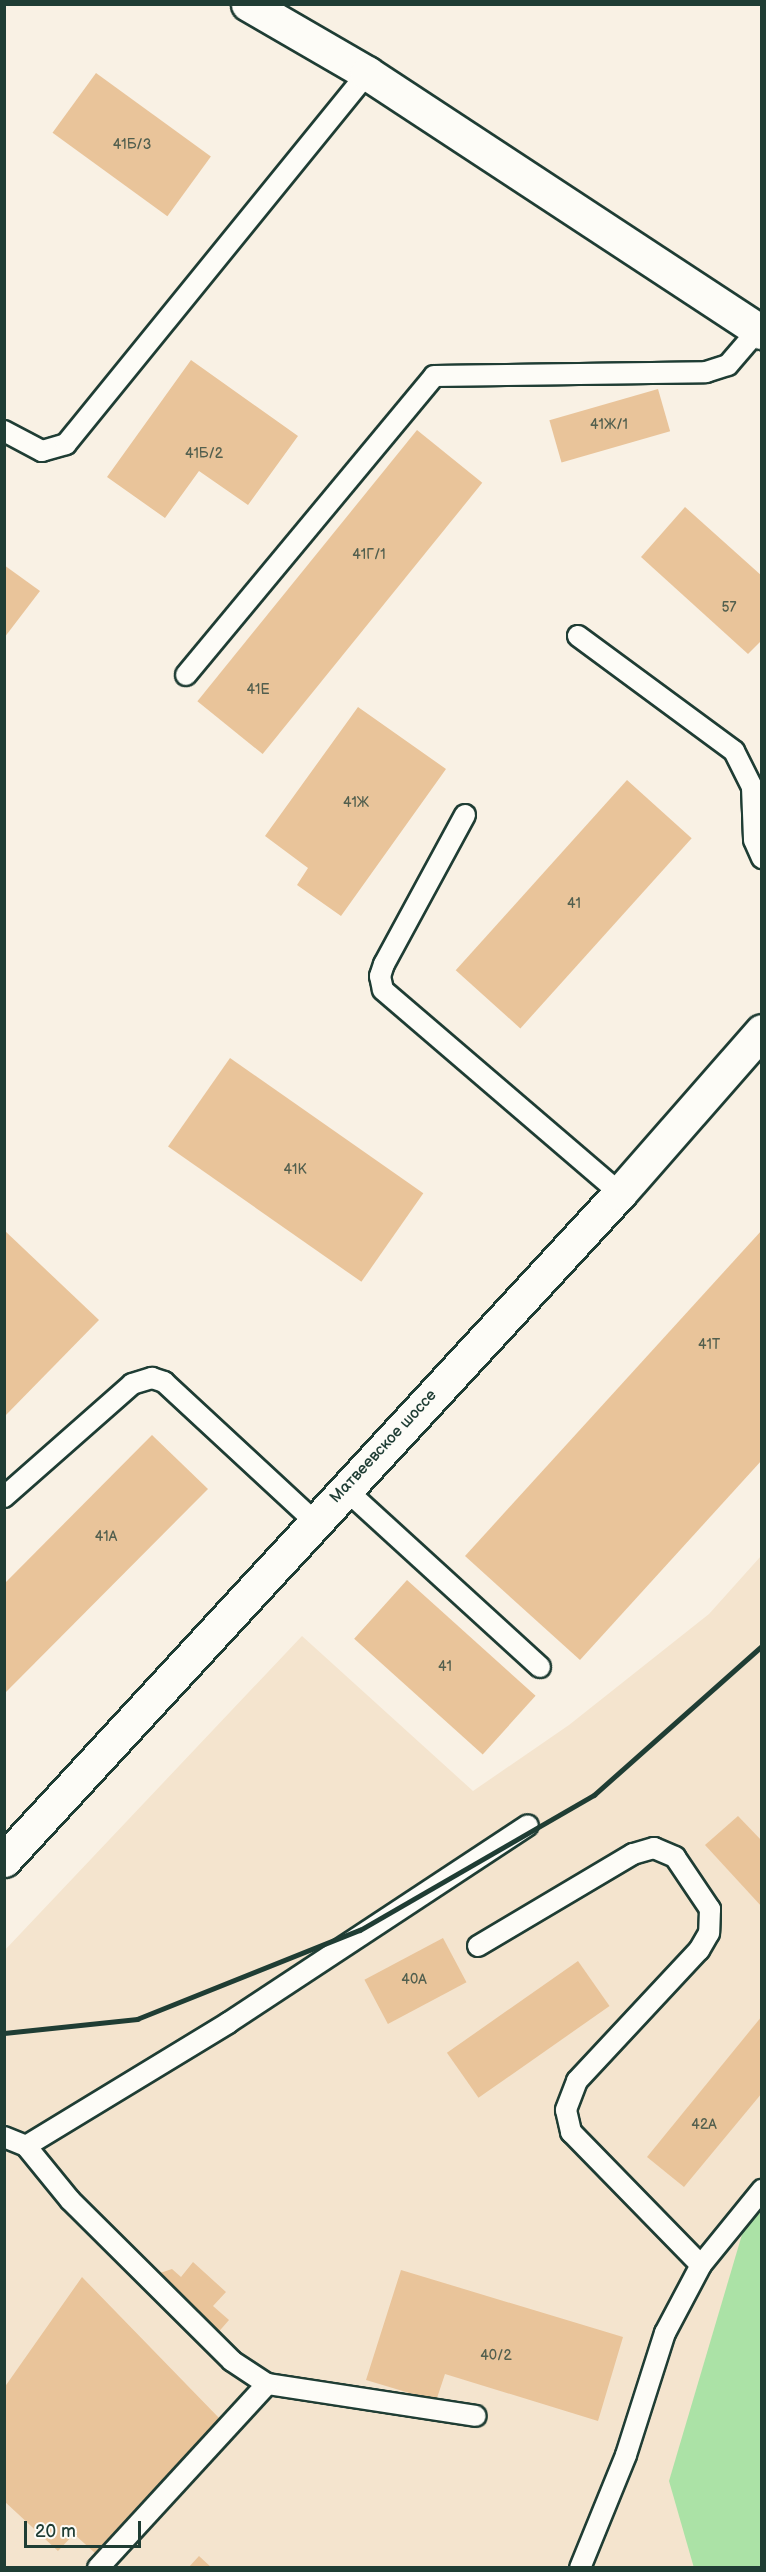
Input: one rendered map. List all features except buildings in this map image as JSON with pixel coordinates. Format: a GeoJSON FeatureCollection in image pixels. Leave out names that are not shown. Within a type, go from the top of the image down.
{"type":"FeatureCollection","features":[{"type":"Feature","properties":{"kind":"main road"},"geometry":{"type":"LineString","coordinates":[[248,4],[367,74],[760,331]]}},
{"type":"Feature","properties":{"kind":"main road","name":"Матвеевское шоссе"},"geometry":{"type":"LineString","coordinates":[[4,1860],[620,1193],[762,1031]]}},
{"type":"Feature","properties":{"kind":"lane"},"geometry":{"type":"LineString","coordinates":[[4,431],[42,451],[66,444],[367,74]]}},
{"type":"Feature","properties":{"kind":"lane"},"geometry":{"type":"LineString","coordinates":[[186,675],[434,376],[706,372],[728,365],[760,331]]}},
{"type":"Feature","properties":{"kind":"lane"},"geometry":{"type":"LineString","coordinates":[[578,636],[734,751],[752,788],[754,840],[762,858]]}},
{"type":"Feature","properties":{"kind":"lane"},"geometry":{"type":"LineString","coordinates":[[465,815],[384,964],[380,976],[383,990],[620,1193]]}},
{"type":"Feature","properties":{"kind":"lane"},"geometry":{"type":"LineString","coordinates":[[4,1497],[132,1384],[152,1378],[164,1382],[315,1522]]}},
{"type":"Feature","properties":{"kind":"lane"},"geometry":{"type":"LineString","coordinates":[[345,1489],[540,1667]]}},
{"type":"Feature","properties":{"kind":"lane"},"geometry":{"type":"LineString","coordinates":[[26,2146],[228,2023],[528,1825]]}},
{"type":"Feature","properties":{"kind":"lane"},"geometry":{"type":"LineString","coordinates":[[478,1946],[633,1854],[654,1848],[675,1857],[710,1909],[709,1933],[699,1950],[577,2081],[566,2110],[571,2132],[701,2265]]}},
{"type":"Feature","properties":{"kind":"lane"},"geometry":{"type":"LineString","coordinates":[[4,2137],[26,2146],[70,2200],[232,2361],[267,2384],[476,2415]]}},
{"type":"Feature","properties":{"kind":"lane"},"geometry":{"type":"LineString","coordinates":[[580,2568],[626,2455],[665,2333],[701,2265],[762,2190]]}},
{"type":"Feature","properties":{"kind":"lane"},"geometry":{"type":"LineString","coordinates":[[98,2568],[267,2384]]}},
{"type":"Feature","properties":{"kind":"shaded area"},"geometry":{"type":"Polygon","coordinates":[[[761,1556],[761,2567],[5,2567],[4,1951],[302,1636],[473,1791],[569,1725],[709,1614],[761,1556]]]}},
{"type":"Feature","properties":{"kind":"green space"},"geometry":{"type":"Polygon","coordinates":[[[761,2200],[761,2567],[694,2568],[669,2481],[746,2221],[761,2200]]]}},
{"type":"Feature","properties":{"kind":"railway"},"geometry":{"type":"LineString","coordinates":[[4,2033],[137,2019],[360,1930],[594,1795],[762,1646]]}}]}
